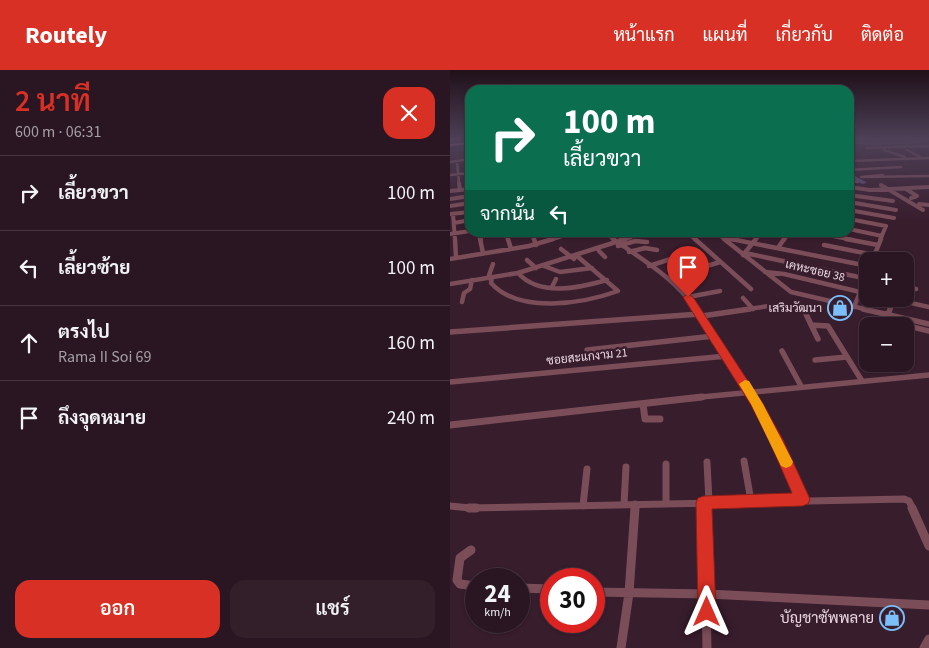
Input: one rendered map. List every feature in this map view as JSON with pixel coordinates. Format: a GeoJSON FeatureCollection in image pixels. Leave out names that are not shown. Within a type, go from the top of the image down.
{"type":"FeatureCollection","features":[{"type":"Feature","properties":{"kind":"street"},"geometry":{"type":"LineString","coordinates":[[458,166],[460,190]]}},
{"type":"Feature","properties":{"kind":"street"},"geometry":{"type":"LineString","coordinates":[[854,170],[901,167],[899,166]]}},
{"type":"Feature","properties":{"kind":"street"},"geometry":{"type":"LineString","coordinates":[[450,176],[465,174]]}},
{"type":"Feature","properties":{"kind":"street"},"geometry":{"type":"LineString","coordinates":[[878,175],[861,178],[929,176]]}},
{"type":"Feature","properties":{"kind":"street"},"geometry":{"type":"LineString","coordinates":[[854,182],[858,182]]}},
{"type":"Feature","properties":{"kind":"street"},"geometry":{"type":"LineString","coordinates":[[854,187],[889,189],[929,187]]}},
{"type":"Feature","properties":{"kind":"street"},"geometry":{"type":"LineString","coordinates":[[904,188],[917,196],[911,198]]}},
{"type":"Feature","properties":{"kind":"street"},"geometry":{"type":"LineString","coordinates":[[920,188],[929,192]]}},
{"type":"Feature","properties":{"kind":"street"},"geometry":{"type":"LineString","coordinates":[[889,189],[923,210]]}},
{"type":"Feature","properties":{"kind":"street"},"geometry":{"type":"LineString","coordinates":[[450,192],[465,190]]}},
{"type":"Feature","properties":{"kind":"street"},"geometry":{"type":"LineString","coordinates":[[854,195],[893,201]]}},
{"type":"Feature","properties":{"kind":"street"},"geometry":{"type":"LineString","coordinates":[[450,198],[465,196]]}},
{"type":"Feature","properties":{"kind":"street"},"geometry":{"type":"LineString","coordinates":[[854,203],[896,210]]}},
{"type":"Feature","properties":{"kind":"street"},"geometry":{"type":"LineString","coordinates":[[450,206],[465,204]]}},
{"type":"Feature","properties":{"kind":"street"},"geometry":{"type":"LineString","coordinates":[[919,204],[929,205]]}},
{"type":"Feature","properties":{"kind":"street"},"geometry":{"type":"LineString","coordinates":[[854,211],[894,218]]}},
{"type":"Feature","properties":{"kind":"street"},"geometry":{"type":"LineString","coordinates":[[456,258],[452,234],[454,223],[451,214],[465,213]]}},
{"type":"Feature","properties":{"kind":"street"},"geometry":{"type":"LineString","coordinates":[[854,220],[886,226],[875,252]]}},
{"type":"Feature","properties":{"kind":"street"},"geometry":{"type":"LineString","coordinates":[[454,223],[465,221]]}},
{"type":"Feature","properties":{"kind":"street"},"geometry":{"type":"LineString","coordinates":[[854,230],[882,236]]}},
{"type":"Feature","properties":{"kind":"street"},"geometry":{"type":"LineString","coordinates":[[452,234],[465,232]]}},
{"type":"Feature","properties":{"kind":"street"},"geometry":{"type":"LineString","coordinates":[[480,237],[483,253]]}},
{"type":"Feature","properties":{"kind":"street"},"geometry":{"type":"LineString","coordinates":[[507,237],[511,249]]}},
{"type":"Feature","properties":{"kind":"street"},"geometry":{"type":"LineString","coordinates":[[534,237],[536,244]]}},
{"type":"Feature","properties":{"kind":"street"},"geometry":{"type":"LineString","coordinates":[[610,237],[668,278],[688,297],[750,392],[776,440],[802,499]]}},
{"type":"Feature","properties":{"kind":"street"},"geometry":{"type":"LineString","coordinates":[[518,274],[599,251],[630,237]]}},
{"type":"Feature","properties":{"kind":"street"},"geometry":{"type":"LineString","coordinates":[[692,237],[751,289]]}},
{"type":"Feature","properties":{"kind":"street"},"geometry":{"type":"LineString","coordinates":[[722,237],[859,264]]}},
{"type":"Feature","properties":{"kind":"street"},"geometry":{"type":"LineString","coordinates":[[722,237],[790,292],[929,324]]}},
{"type":"Feature","properties":{"kind":"street"},"geometry":{"type":"LineString","coordinates":[[744,254],[758,237]]}},
{"type":"Feature","properties":{"kind":"street"},"geometry":{"type":"LineString","coordinates":[[778,248],[786,237]]}},
{"type":"Feature","properties":{"kind":"street"},"geometry":{"type":"LineString","coordinates":[[837,237],[878,245]]}},
{"type":"Feature","properties":{"kind":"street"},"geometry":{"type":"LineString","coordinates":[[450,259],[511,249],[560,238]]}},
{"type":"Feature","properties":{"kind":"street"},"geometry":{"type":"LineString","coordinates":[[452,283],[518,274],[575,257],[584,251],[617,243],[647,242]]}},
{"type":"Feature","properties":{"kind":"street"},"geometry":{"type":"LineString","coordinates":[[824,245],[859,252]]}},
{"type":"Feature","properties":{"kind":"street"},"geometry":{"type":"LineString","coordinates":[[629,252],[645,248],[657,250]]}},
{"type":"Feature","properties":{"kind":"street"},"geometry":{"type":"LineString","coordinates":[[493,264],[490,278],[497,292],[520,300],[541,302],[583,301],[618,291],[592,268],[561,249]]}},
{"type":"Feature","properties":{"kind":"street"},"geometry":{"type":"LineString","coordinates":[[599,251],[605,257]]}},
{"type":"Feature","properties":{"kind":"street"},"geometry":{"type":"LineString","coordinates":[[744,254],[859,278]]}},
{"type":"Feature","properties":{"kind":"street"},"geometry":{"type":"LineString","coordinates":[[649,266],[683,255]]}},
{"type":"Feature","properties":{"kind":"street"},"geometry":{"type":"LineString","coordinates":[[552,258],[557,262]]}},
{"type":"Feature","properties":{"kind":"street"},"geometry":{"type":"LineString","coordinates":[[527,260],[536,268]]}},
{"type":"Feature","properties":{"kind":"street"},"geometry":{"type":"LineString","coordinates":[[668,278],[720,262]]}},
{"type":"Feature","properties":{"kind":"street"},"geometry":{"type":"LineString","coordinates":[[545,266],[554,272],[579,271],[592,268]]}},
{"type":"Feature","properties":{"kind":"street","name":"เคหะซอย 38"},"geometry":{"type":"LineString","coordinates":[[765,272],[784,274],[859,292]]}},
{"type":"Feature","properties":{"kind":"street"},"geometry":{"type":"LineString","coordinates":[[518,274],[524,281],[532,285],[588,286],[607,280]]}},
{"type":"Feature","properties":{"kind":"street"},"geometry":{"type":"LineString","coordinates":[[552,286],[556,279]]}},
{"type":"Feature","properties":{"kind":"street"},"geometry":{"type":"LineString","coordinates":[[462,302],[464,293],[470,288],[472,280]]}},
{"type":"Feature","properties":{"kind":"street"},"geometry":{"type":"LineString","coordinates":[[688,297],[720,291]]}},
{"type":"Feature","properties":{"kind":"street"},"geometry":{"type":"LineString","coordinates":[[854,306],[859,294]]}},
{"type":"Feature","properties":{"kind":"street"},"geometry":{"type":"LineString","coordinates":[[744,298],[753,309]]}},
{"type":"Feature","properties":{"kind":"street"},"geometry":{"type":"LineString","coordinates":[[450,332],[701,315],[782,304],[804,310],[818,339]]}},
{"type":"Feature","properties":{"kind":"street"},"geometry":{"type":"LineString","coordinates":[[914,304],[929,307]]}},
{"type":"Feature","properties":{"kind":"street"},"geometry":{"type":"LineString","coordinates":[[890,307],[886,318],[889,321],[929,331]]}},
{"type":"Feature","properties":{"kind":"street"},"geometry":{"type":"LineString","coordinates":[[811,325],[828,326],[862,381]]}},
{"type":"Feature","properties":{"kind":"street"},"geometry":{"type":"LineString","coordinates":[[587,350],[714,336]]}},
{"type":"Feature","properties":{"kind":"street"},"geometry":{"type":"LineString","coordinates":[[782,351],[801,386]]}},
{"type":"Feature","properties":{"kind":"street","name":"ซอยสะแกงาม 21"},"geometry":{"type":"LineString","coordinates":[[450,382],[727,356]]}},
{"type":"Feature","properties":{"kind":"street"},"geometry":{"type":"LineString","coordinates":[[815,360],[847,357]]}},
{"type":"Feature","properties":{"kind":"street"},"geometry":{"type":"LineString","coordinates":[[450,425],[801,386],[929,375]]}},
{"type":"Feature","properties":{"kind":"street"},"geometry":{"type":"LineString","coordinates":[[643,404],[645,419],[660,420]]}},
{"type":"Feature","properties":{"kind":"street"},"geometry":{"type":"LineString","coordinates":[[744,461],[751,501]]}},
{"type":"Feature","properties":{"kind":"street"},"geometry":{"type":"LineString","coordinates":[[706,648],[707,462]]}},
{"type":"Feature","properties":{"kind":"street"},"geometry":{"type":"LineString","coordinates":[[666,464],[666,504]]}},
{"type":"Feature","properties":{"kind":"street"},"geometry":{"type":"LineString","coordinates":[[624,504],[626,467]]}},
{"type":"Feature","properties":{"kind":"street"},"geometry":{"type":"LineString","coordinates":[[583,506],[587,469]]}},
{"type":"Feature","properties":{"kind":"street"},"geometry":{"type":"LineString","coordinates":[[450,506],[470,508],[583,506],[802,499],[908,500],[929,546]]}},
{"type":"Feature","properties":{"kind":"street"},"geometry":{"type":"LineString","coordinates":[[621,648],[629,593],[634,504]]}},
{"type":"Feature","properties":{"kind":"street"},"geometry":{"type":"LineString","coordinates":[[465,584],[460,584],[458,580],[460,558],[471,550]]}},
{"type":"Feature","properties":{"kind":"street"},"geometry":{"type":"LineString","coordinates":[[605,592],[707,594],[929,605]]}},
{"type":"Feature","properties":{"kind":"street"},"geometry":{"type":"LineString","coordinates":[[924,648],[929,639]]}},
{"type":"Feature","properties":{"kind":"waterway"},"geometry":{"type":"LineString","coordinates":[[854,177],[864,183]]}},
{"type":"Feature","properties":{"kind":"slow traffic"},"geometry":{"type":"LineString","coordinates":[[745,384],[786,462]]}},
{"type":"Feature","properties":{"kind":"place","name":"เสริมวัฒนา"},"geometry":{"type":"Point","coordinates":[840,308]}},
{"type":"Feature","properties":{"kind":"place","name":"บัญชาซัพพลาย"},"geometry":{"type":"Point","coordinates":[892,618]}},
{"type":"Feature","properties":{"kind":"route"},"geometry":{"type":"LineString","coordinates":[[688,297],[757,404],[776,440],[802,499],[704,503],[707,612]]}}]}
